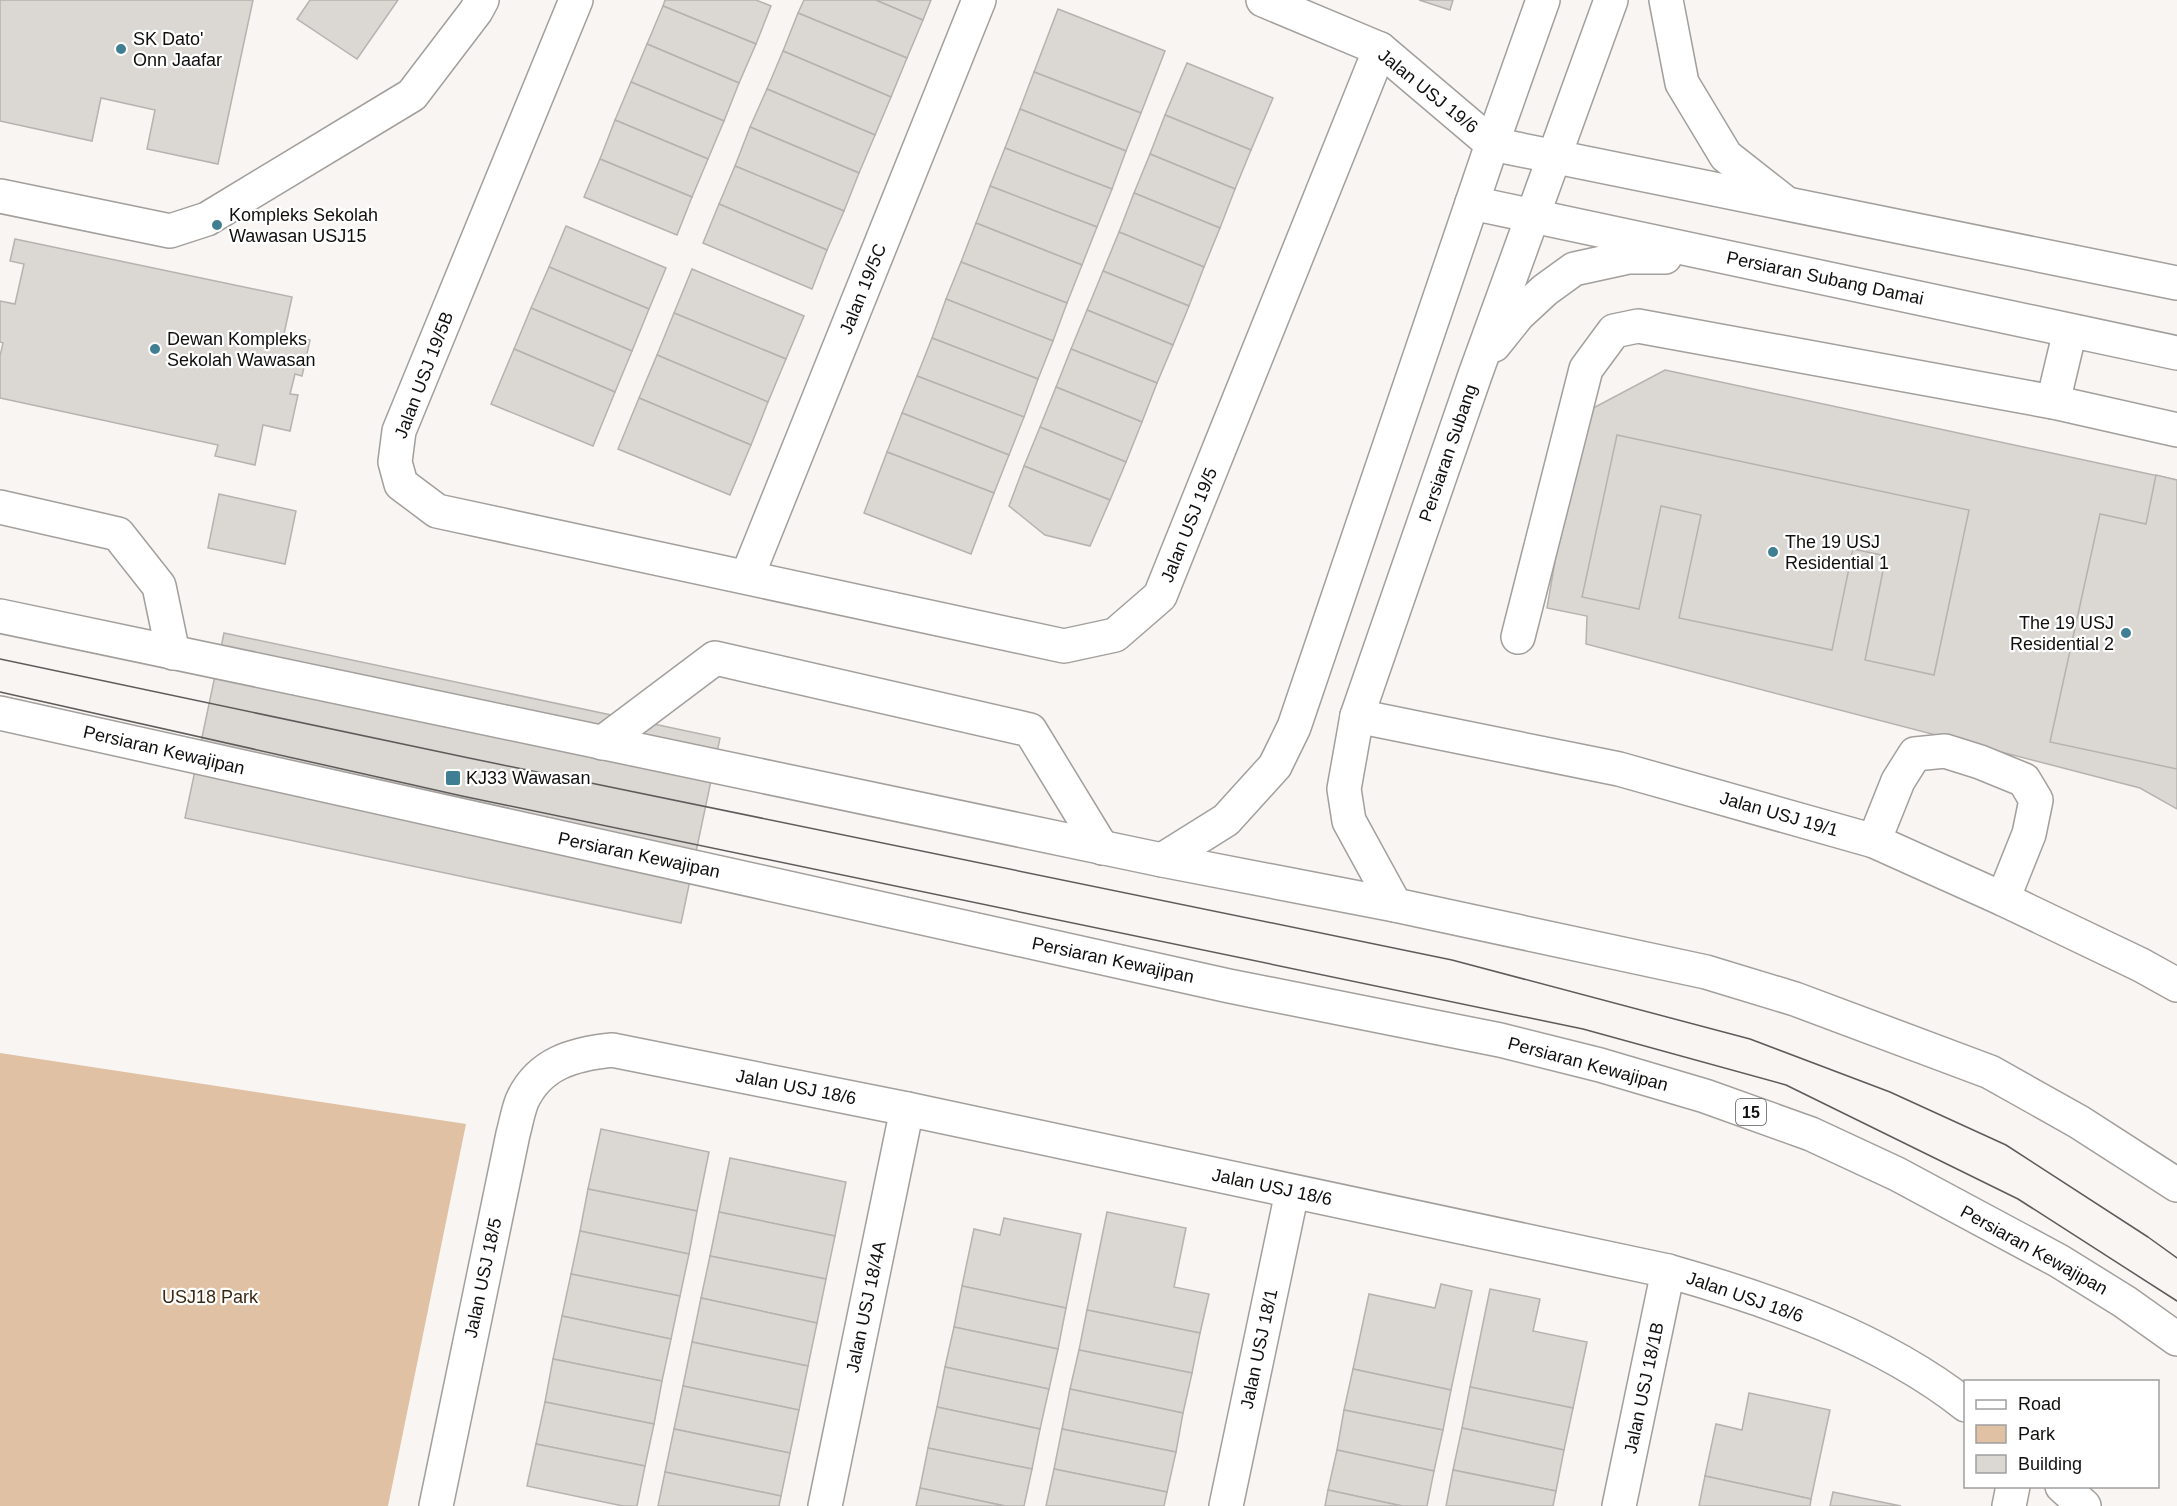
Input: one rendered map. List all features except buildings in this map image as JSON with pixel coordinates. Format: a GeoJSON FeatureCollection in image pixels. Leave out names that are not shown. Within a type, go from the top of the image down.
{"type":"FeatureCollection","features":[{"type":"Feature","properties":{"kind":"street"},"geometry":{"type":"LineString","coordinates":[[0,196],[170,231],[207,219],[412,95],[482,0]]}},
{"type":"Feature","properties":{"kind":"street","name":"Jalan USJ 19/5B"},"geometry":{"type":"LineString","coordinates":[[576,0],[399,431],[395,462],[401,484],[437,511],[747,577]]}},
{"type":"Feature","properties":{"kind":"street","name":"Jalan 19/5C"},"geometry":{"type":"LineString","coordinates":[[747,577],[979,0]]}},
{"type":"Feature","properties":{"kind":"street","name":"Jalan USJ 19/6"},"geometry":{"type":"LineString","coordinates":[[1263,0],[1380,49],[1492,144]]}},
{"type":"Feature","properties":{"kind":"street"},"geometry":{"type":"LineString","coordinates":[[1162,860],[1226,820],[1275,766],[1294,727],[1543,0]]}},
{"type":"Feature","properties":{"kind":"street","name":"Persiaran Subang"},"geometry":{"type":"LineString","coordinates":[[1395,905],[1349,821],[1344,789],[1357,716],[1475,375],[1611,0]]}},
{"type":"Feature","properties":{"kind":"street"},"geometry":{"type":"LineString","coordinates":[[1666,0],[1682,83],[1726,156],[1787,204]]}},
{"type":"Feature","properties":{"kind":"street","name":"Jalan USJ 19/5"},"geometry":{"type":"LineString","coordinates":[[747,577],[1064,646],[1114,635],[1160,597],[1380,49]]}},
{"type":"Feature","properties":{"kind":"street"},"geometry":{"type":"LineString","coordinates":[[1492,144],[2177,283]]}},
{"type":"Feature","properties":{"kind":"street","name":"Persiaran Subang Damai"},"geometry":{"type":"LineString","coordinates":[[1472,203],[2177,353]]}},
{"type":"Feature","properties":{"kind":"street"},"geometry":{"type":"LineString","coordinates":[[1475,375],[1495,344],[1518,315],[1545,290],[1575,269],[1629,257],[1724,256]]}},
{"type":"Feature","properties":{"kind":"street"},"geometry":{"type":"LineString","coordinates":[[1518,637],[1586,369],[1614,331],[1638,326],[2053,402],[2177,430]]}},
{"type":"Feature","properties":{"kind":"street"},"geometry":{"type":"LineString","coordinates":[[2053,402],[2070,331]]}},
{"type":"Feature","properties":{"kind":"street"},"geometry":{"type":"LineString","coordinates":[[0,507],[118,534],[159,586],[173,653]]}},
{"type":"Feature","properties":{"kind":"street"},"geometry":{"type":"LineString","coordinates":[[0,616],[1102,848],[1395,905],[1706,972],[1795,999],[1990,1072],[2079,1122],[2177,1185]]}},
{"type":"Feature","properties":{"kind":"street"},"geometry":{"type":"LineString","coordinates":[[602,743],[715,658],[1030,730],[1102,848]]}},
{"type":"Feature","properties":{"kind":"street","name":"Persiaran Kewajipan"},"geometry":{"type":"LineString","coordinates":[[0,713],[1281,997],[1500,1040],[1600,1065],[1705,1096],[1811,1134],[1897,1174],[2059,1261],[2125,1302],[2177,1339]]}},
{"type":"Feature","properties":{"kind":"street","name":"Jalan USJ 19/1"},"geometry":{"type":"LineString","coordinates":[[1357,716],[1619,769],[1874,842],[2003,899],[2141,965],[2177,985]]}},
{"type":"Feature","properties":{"kind":"street"},"geometry":{"type":"LineString","coordinates":[[1874,842],[1898,781],[1915,753],[1945,751],[2024,780],[2036,800],[2029,834],[2003,899]]}},
{"type":"Feature","properties":{"kind":"street","name":"Jalan USJ 18/6"},"geometry":{"type":"LineString","coordinates":[[555,1064],[584,1053],[612,1050],[907,1109],[1668,1271],[1739,1292],[1807,1318],[1876,1350],[1920,1374],[1964,1404]]}},
{"type":"Feature","properties":{"kind":"street","name":"Jalan USJ 18/5"},"geometry":{"type":"LineString","coordinates":[[436,1506],[516,1123],[522,1102],[535,1078],[555,1064]]}},
{"type":"Feature","properties":{"kind":"street","name":"Jalan USJ 18/4A"},"geometry":{"type":"LineString","coordinates":[[825,1506],[907,1109]]}},
{"type":"Feature","properties":{"kind":"street","name":"Jalan USJ 18/1"},"geometry":{"type":"LineString","coordinates":[[1226,1506],[1292,1192]]}},
{"type":"Feature","properties":{"kind":"street","name":"Jalan USJ 18/1B"},"geometry":{"type":"LineString","coordinates":[[1619,1506],[1668,1271]]}},
{"type":"Feature","properties":{"kind":"street"},"geometry":{"type":"LineString","coordinates":[[2009,1506],[2013,1488]]}},
{"type":"Feature","properties":{"kind":"street"},"geometry":{"type":"LineString","coordinates":[[2064,1488],[2084,1506]]}},
{"type":"Feature","properties":{"kind":"green space","name":"USJ18 Park"},"geometry":{"type":"Polygon","coordinates":[[[0,1053],[466,1124],[388,1506],[0,1506],[0,1053]]]}},
{"type":"Feature","properties":{"kind":"tram line"},"geometry":{"type":"LineString","coordinates":[[0,659],[1452,960],[1750,1039],[1890,1092],[2006,1145],[2177,1258]]}},
{"type":"Feature","properties":{"kind":"tram line"},"geometry":{"type":"LineString","coordinates":[[0,692],[462,796],[1583,1029],[1786,1085],[2018,1199],[2177,1301]]}},
{"type":"Feature","properties":{"kind":"place","name":"SK Dato' Onn Jaafar"},"geometry":{"type":"Point","coordinates":[121,49]}},
{"type":"Feature","properties":{"kind":"place","name":"Kompleks Sekolah Wawasan USJ15"},"geometry":{"type":"Point","coordinates":[217,225]}},
{"type":"Feature","properties":{"kind":"place","name":"Dewan Kompleks Sekolah Wawasan"},"geometry":{"type":"Point","coordinates":[155,349]}},
{"type":"Feature","properties":{"kind":"place","name":"The 19 USJ Residential 1"},"geometry":{"type":"Point","coordinates":[1773,552]}},
{"type":"Feature","properties":{"kind":"place","name":"The 19 USJ Residential 2"},"geometry":{"type":"Point","coordinates":[2126,633]}},
{"type":"Feature","properties":{"kind":"place","name":"KJ33 Wawasan"},"geometry":{"type":"Point","coordinates":[453,778]}}]}
